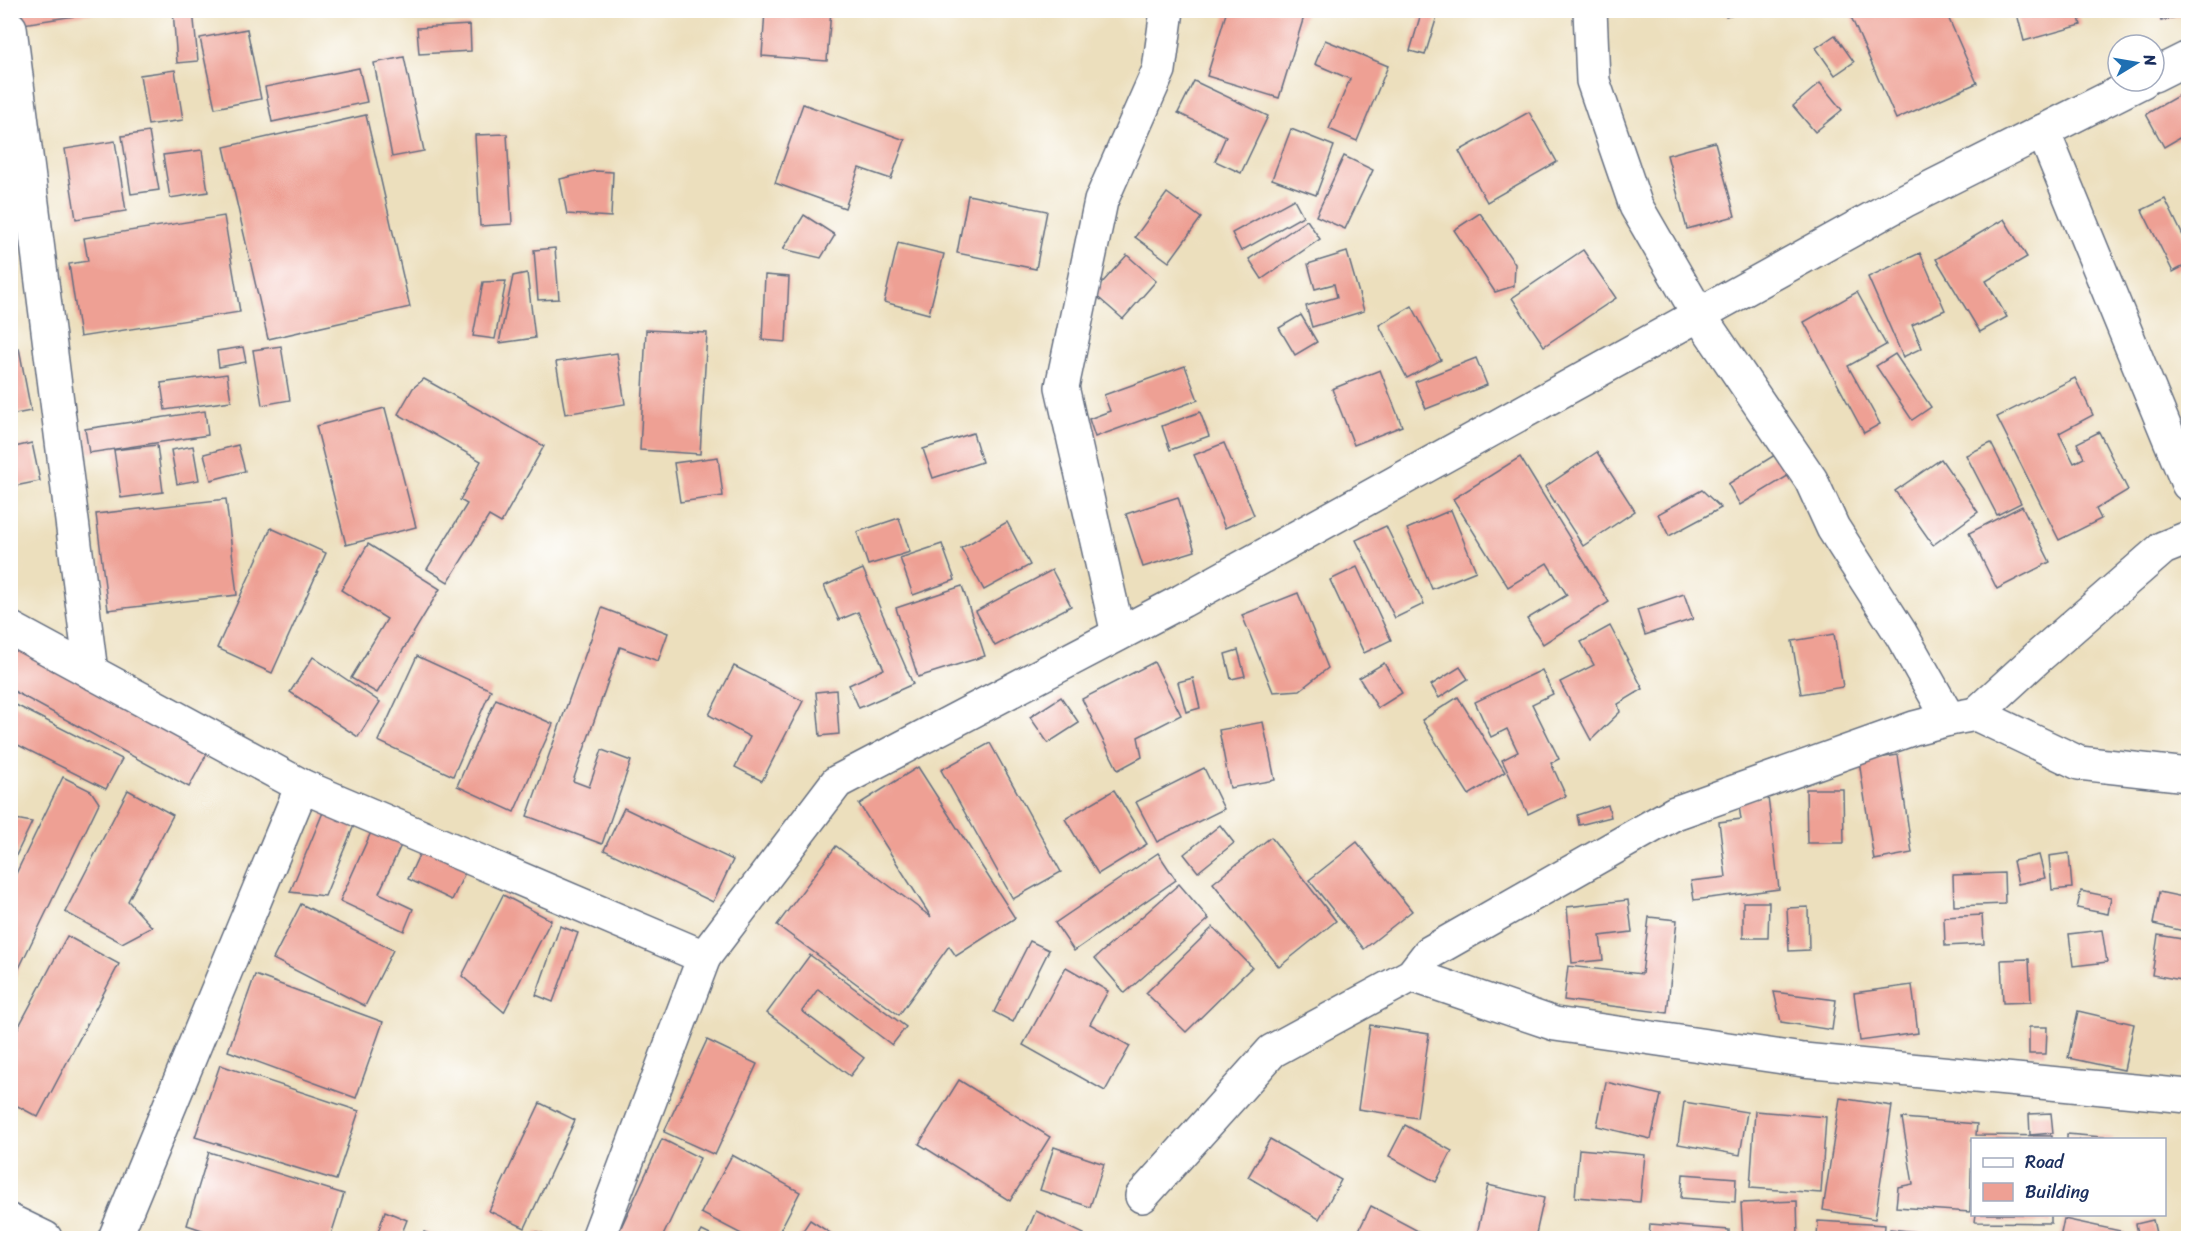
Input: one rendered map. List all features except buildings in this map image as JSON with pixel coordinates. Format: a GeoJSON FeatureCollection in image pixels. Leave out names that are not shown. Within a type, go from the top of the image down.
{"type":"FeatureCollection","features":[{"type":"Feature","properties":{"kind":"street"},"geometry":{"type":"LineString","coordinates":[[1118,634],[1062,387],[1101,201],[1159,70],[1167,10]]}},
{"type":"Feature","properties":{"kind":"street"},"geometry":{"type":"LineString","coordinates":[[1590,10],[1593,81],[1636,206],[1699,315],[1811,480],[1833,528],[1901,634],[1963,717],[2079,763],[2188,775]]}},
{"type":"Feature","properties":{"kind":"street"},"geometry":{"type":"LineString","coordinates":[[10,28],[91,672]]}},
{"type":"Feature","properties":{"kind":"street"},"geometry":{"type":"LineString","coordinates":[[2166,69],[2188,58]]}},
{"type":"Feature","properties":{"kind":"street"},"geometry":{"type":"LineString","coordinates":[[598,1239],[704,957],[837,782],[1118,634],[1904,201],[2119,93]]}},
{"type":"Feature","properties":{"kind":"street"},"geometry":{"type":"LineString","coordinates":[[2043,131],[2188,484]]}},
{"type":"Feature","properties":{"kind":"street"},"geometry":{"type":"LineString","coordinates":[[1142,1196],[1272,1051],[1412,975],[1429,953],[1675,813],[1914,728],[1963,717],[2038,657],[2163,548],[2188,538]]}},
{"type":"Feature","properties":{"kind":"street"},"geometry":{"type":"LineString","coordinates":[[10,628],[302,786],[704,957]]}},
{"type":"Feature","properties":{"kind":"street"},"geometry":{"type":"LineString","coordinates":[[115,1239],[302,786]]}},
{"type":"Feature","properties":{"kind":"street"},"geometry":{"type":"LineString","coordinates":[[1412,975],[1555,1024],[1803,1060],[2188,1096]]}},
{"type":"Feature","properties":{"kind":"street"},"geometry":{"type":"LineString","coordinates":[[10,1221],[45,1239]]}}]}
